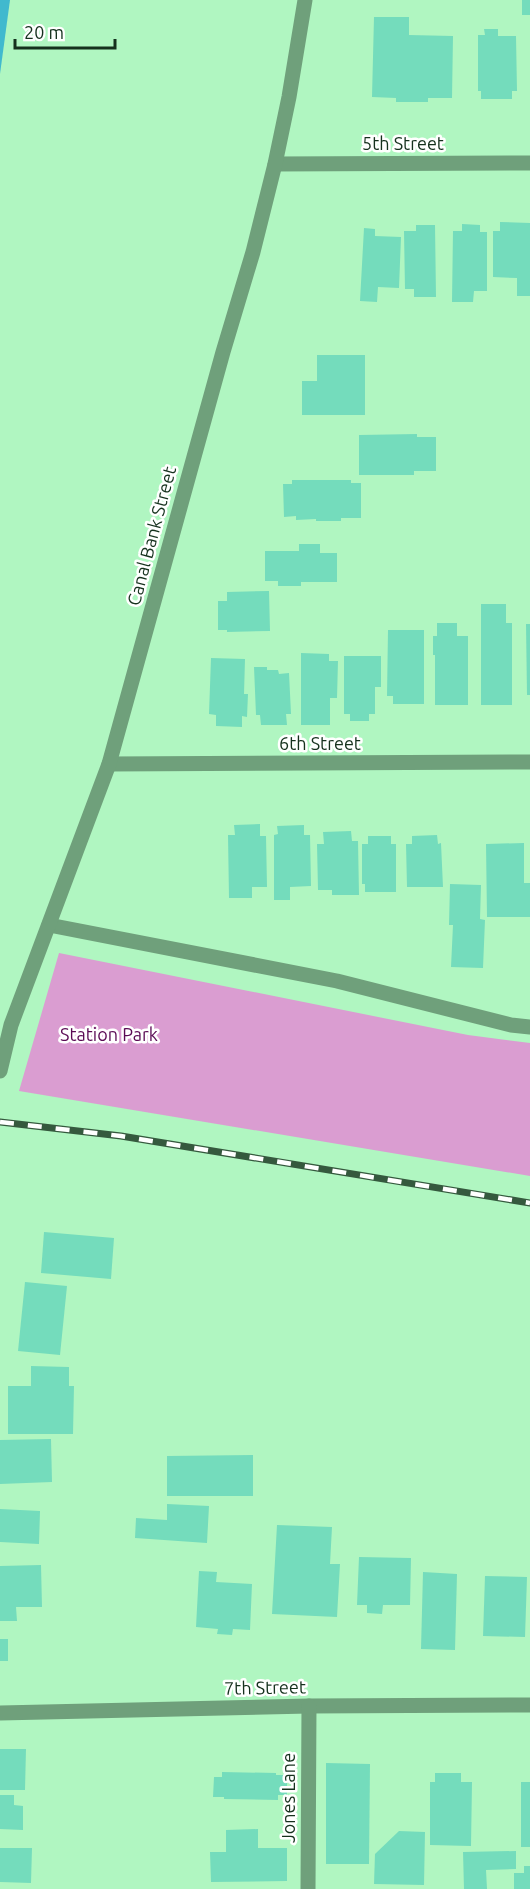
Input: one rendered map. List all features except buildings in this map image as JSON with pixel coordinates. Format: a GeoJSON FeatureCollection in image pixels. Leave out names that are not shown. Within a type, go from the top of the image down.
{"type":"FeatureCollection","features":[{"type":"Feature","properties":{"kind":"street","name":"Canal Bank Street"},"geometry":{"type":"LineString","coordinates":[[0,1071],[11,1025],[109,764],[223,352],[253,252],[290,97],[305,0]]}},
{"type":"Feature","properties":{"kind":"street","name":"5th Street"},"geometry":{"type":"LineString","coordinates":[[275,164],[530,163]]}},
{"type":"Feature","properties":{"kind":"street","name":"6th Street"},"geometry":{"type":"LineString","coordinates":[[109,764],[530,762]]}},
{"type":"Feature","properties":{"kind":"street"},"geometry":{"type":"LineString","coordinates":[[49,926],[337,981],[530,1028]]}},
{"type":"Feature","properties":{"kind":"street","name":"7th Street"},"geometry":{"type":"LineString","coordinates":[[0,1713],[530,1705]]}},
{"type":"Feature","properties":{"kind":"street","name":"Jones Lane"},"geometry":{"type":"LineString","coordinates":[[308,1889],[309,1707]]}},
{"type":"Feature","properties":{"kind":"green space","name":"Station Park"},"geometry":{"type":"Polygon","coordinates":[[[59,953],[468,1035],[530,1043],[530,1176],[19,1091],[59,953]]]}},
{"type":"Feature","properties":{"kind":"water"},"geometry":{"type":"Polygon","coordinates":[[[0,0],[10,0],[0,74],[0,0]]]}},
{"type":"Feature","properties":{"kind":"railway"},"geometry":{"type":"LineString","coordinates":[[0,1122],[121,1136],[530,1203]]}}]}
